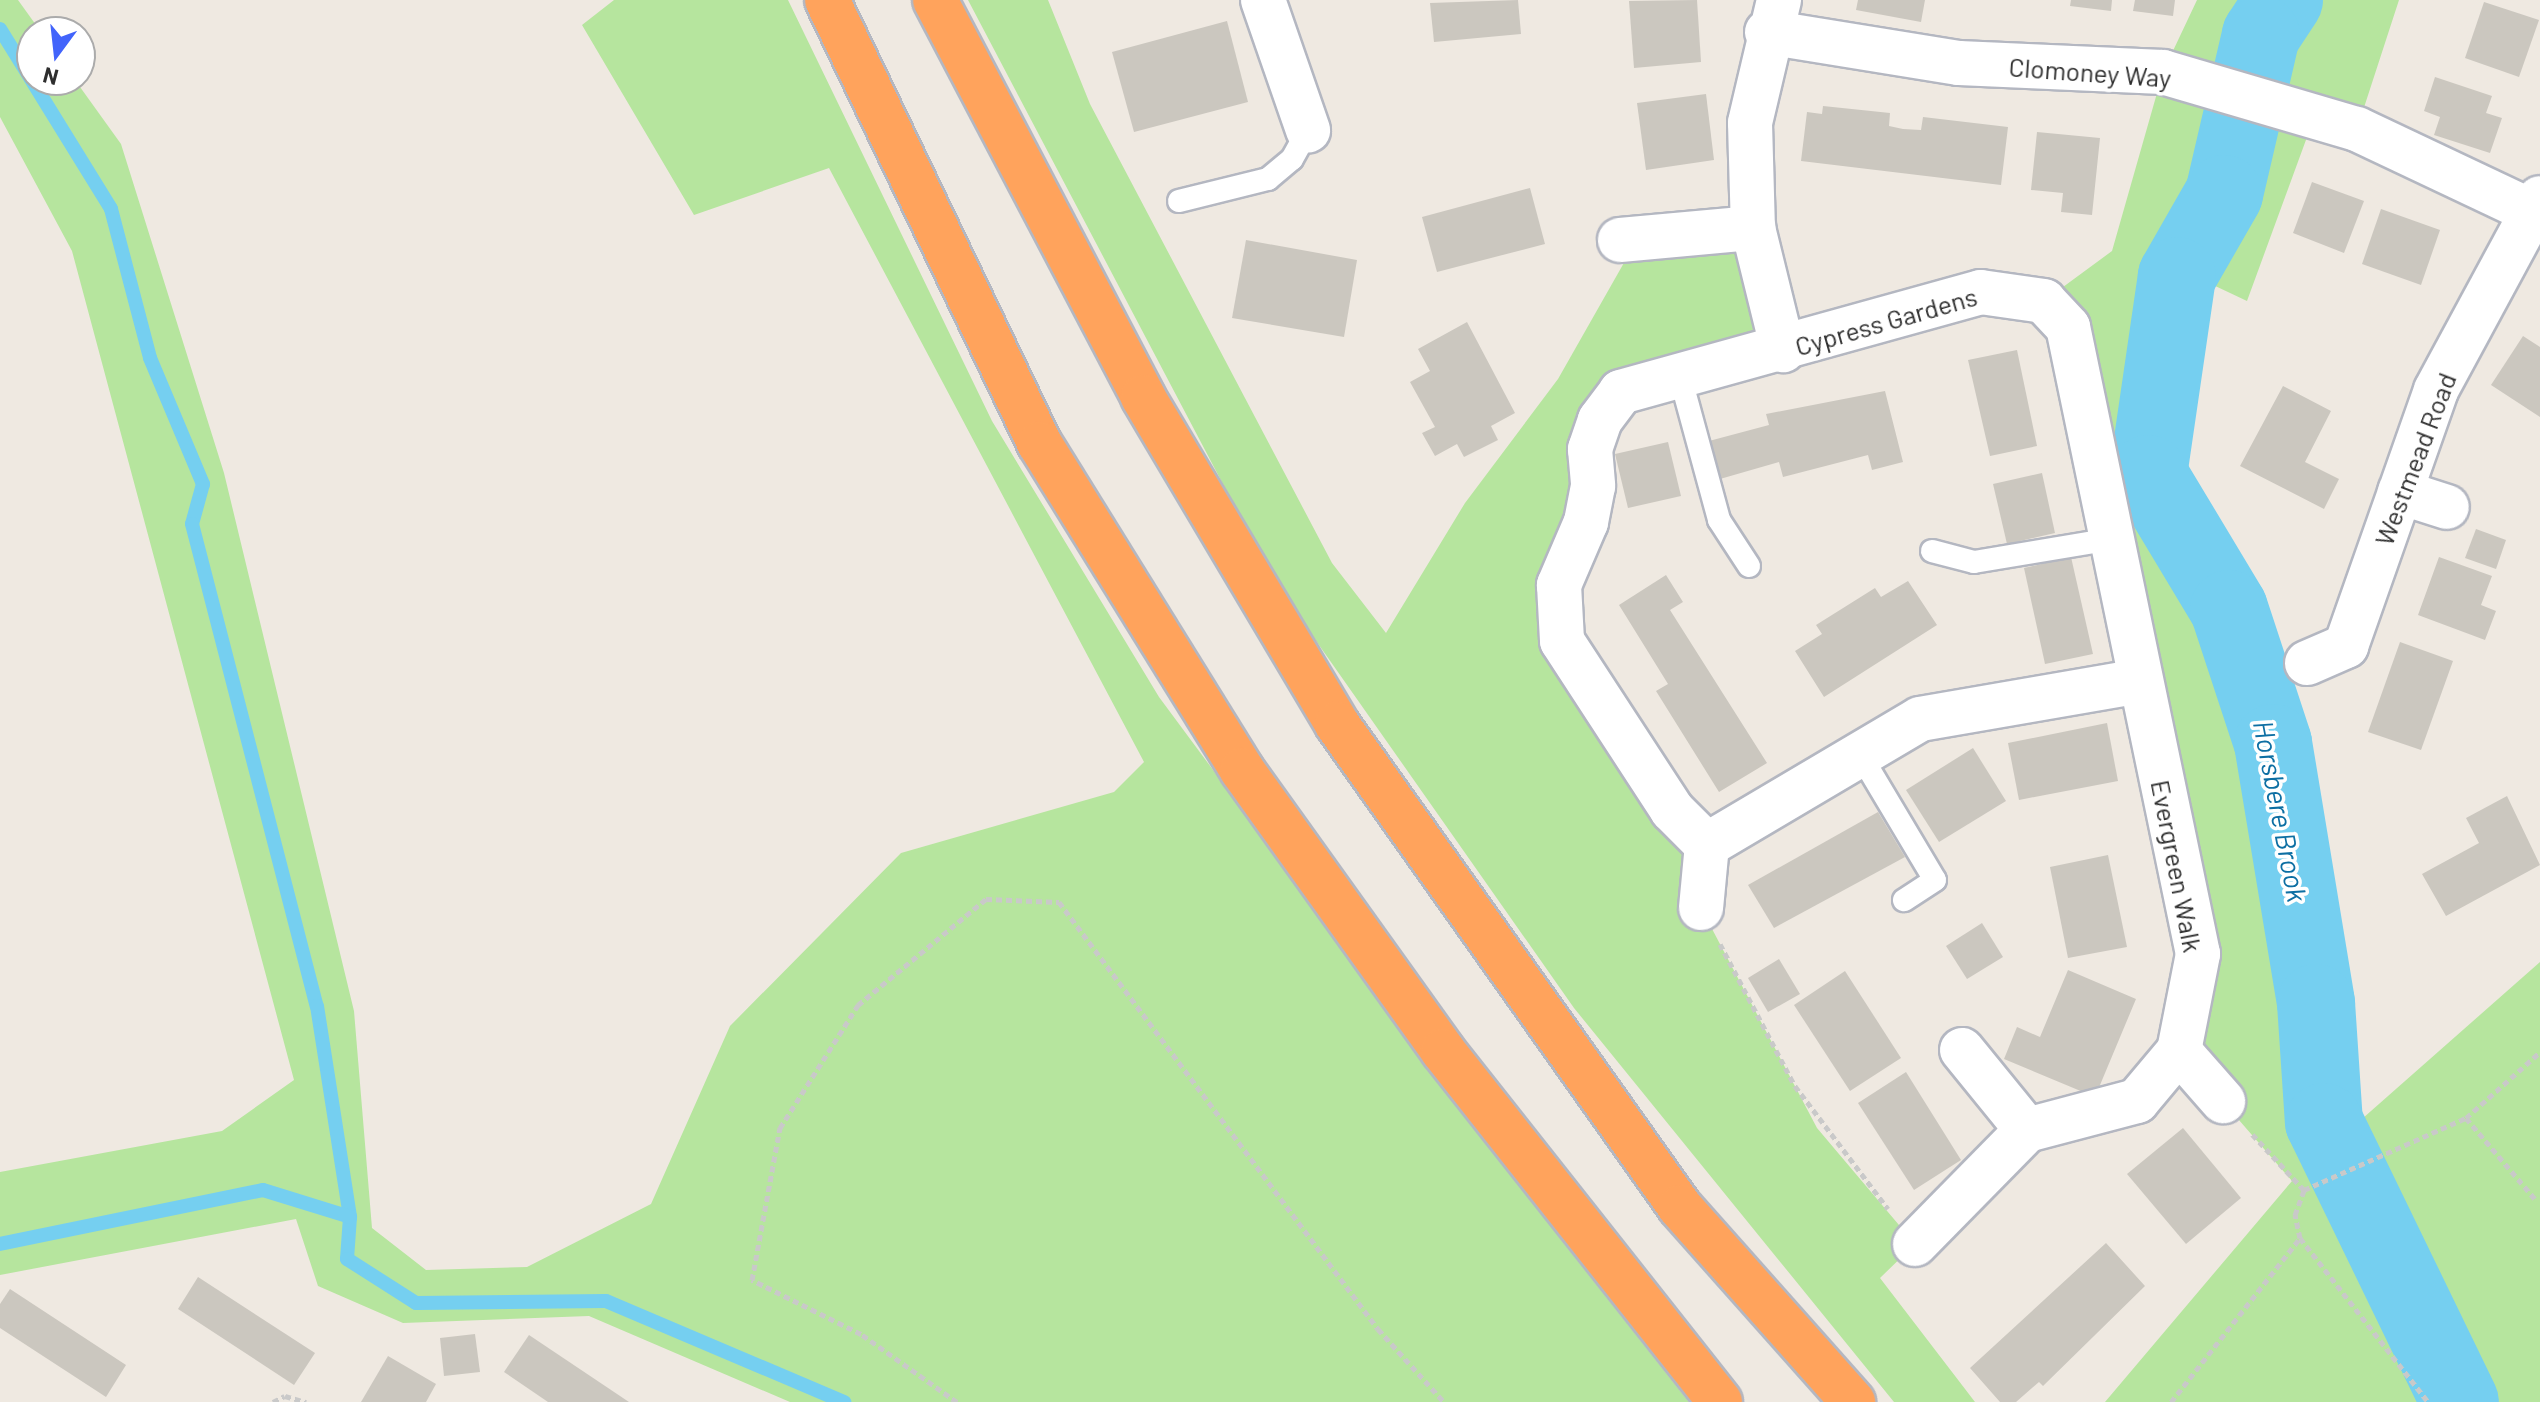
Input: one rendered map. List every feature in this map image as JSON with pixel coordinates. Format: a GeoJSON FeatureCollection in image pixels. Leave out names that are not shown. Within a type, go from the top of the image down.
{"type":"FeatureCollection","features":[{"type":"Feature","properties":{"kind":"highway"},"geometry":{"type":"LineString","coordinates":[[827,0],[1040,444],[1242,770],[1443,1051],[1720,1402]]}},
{"type":"Feature","properties":{"kind":"highway"},"geometry":{"type":"LineString","coordinates":[[935,0],[1143,397],[1337,724],[1680,1207],[1853,1402]]}},
{"type":"Feature","properties":{"kind":"street"},"geometry":{"type":"LineString","coordinates":[[1263,0],[1313,85],[1308,130]]}},
{"type":"Feature","properties":{"kind":"street"},"geometry":{"type":"LineString","coordinates":[[1773,16],[1750,123],[1753,228],[1783,350]]}},
{"type":"Feature","properties":{"kind":"street","name":"Clomoney Way"},"geometry":{"type":"LineString","coordinates":[[1773,16],[1959,63],[2163,72],[2357,129],[2538,206]]}},
{"type":"Feature","properties":{"kind":"street","name":"Westmead Road"},"geometry":{"type":"LineString","coordinates":[[2307,663],[2346,646],[2436,390],[2538,206]]}},
{"type":"Feature","properties":{"kind":"street"},"geometry":{"type":"LineString","coordinates":[[1617,236],[1753,228]]}},
{"type":"Feature","properties":{"kind":"street","name":"Cypress Gardens"},"geometry":{"type":"LineString","coordinates":[[1707,845],[1672,810],[1570,654],[1556,613],[1559,585],[1586,522],[1590,449],[1600,420],[1621,392],[1783,350],[1981,292],[2044,301],[2068,327],[2139,681]]}},
{"type":"Feature","properties":{"kind":"street"},"geometry":{"type":"LineString","coordinates":[[2400,492],[2447,507]]}},
{"type":"Feature","properties":{"kind":"street"},"geometry":{"type":"LineString","coordinates":[[1701,908],[1707,845],[1920,719],[2139,681]]}},
{"type":"Feature","properties":{"kind":"street","name":"Evergreen Walk"},"geometry":{"type":"LineString","coordinates":[[2027,1130],[2137,1101],[2179,1051],[2198,954],[2139,681]]}},
{"type":"Feature","properties":{"kind":"street"},"geometry":{"type":"LineString","coordinates":[[1915,1244],[2027,1130],[1962,1050]]}},
{"type":"Feature","properties":{"kind":"street"},"geometry":{"type":"LineString","coordinates":[[2179,1051],[2223,1101]]}},
{"type":"Feature","properties":{"kind":"lane"},"geometry":{"type":"LineString","coordinates":[[1179,201],[1268,179],[1292,159],[1308,130]]}},
{"type":"Feature","properties":{"kind":"lane"},"geometry":{"type":"LineString","coordinates":[[1680,376],[1714,507],[1749,566]]}},
{"type":"Feature","properties":{"kind":"lane"},"geometry":{"type":"LineString","coordinates":[[1932,551],[1974,562],[2111,539]]}},
{"type":"Feature","properties":{"kind":"lane"},"geometry":{"type":"LineString","coordinates":[[1861,756],[1935,880],[1904,900]]}},
{"type":"Feature","properties":{"kind":"path"},"geometry":{"type":"LineString","coordinates":[[957,1402],[861,1334],[752,1280],[780,1128],[858,1005],[986,899],[1059,902],[1243,1140],[1378,1329],[1444,1402]]}},
{"type":"Feature","properties":{"kind":"path"},"geometry":{"type":"LineString","coordinates":[[1701,908],[1795,1086],[1915,1244]]}},
{"type":"Feature","properties":{"kind":"path"},"geometry":{"type":"LineString","coordinates":[[2428,1402],[2300,1238],[2295,1215],[2304,1190],[2392,1154],[2466,1118],[2540,1052]]}},
{"type":"Feature","properties":{"kind":"path"},"geometry":{"type":"LineString","coordinates":[[2223,1101],[2304,1190]]}},
{"type":"Feature","properties":{"kind":"path"},"geometry":{"type":"LineString","coordinates":[[2466,1118],[2535,1199]]}},
{"type":"Feature","properties":{"kind":"path"},"geometry":{"type":"LineString","coordinates":[[2171,1402],[2300,1238]]}},
{"type":"Feature","properties":{"kind":"path"},"geometry":{"type":"LineString","coordinates":[[273,1402],[285,1396],[306,1402]]}},
{"type":"Feature","properties":{"kind":"green space"},"geometry":{"type":"Polygon","coordinates":[[[0,0],[18,0],[30,16],[16,16],[16,96],[86,96],[121,144],[224,473],[354,1011],[372,1228],[426,1270],[527,1267],[651,1204],[730,1026],[901,853],[1114,792],[1144,762],[829,168],[694,215],[582,25],[614,0],[788,0],[992,421],[1159,697],[1559,1237],[1689,1402],[790,1402],[589,1316],[403,1323],[318,1286],[296,1219],[0,1275],[0,1172],[222,1131],[294,1080],[72,251],[0,117],[0,0]]]}},
{"type":"Feature","properties":{"kind":"green space"},"geometry":{"type":"Polygon","coordinates":[[[968,0],[1048,0],[1090,104],[1332,563],[1386,633],[1465,503],[1558,379],[1625,261],[1753,228],[1783,350],[1621,392],[1556,613],[1672,810],[1701,908],[1817,1128],[1915,1244],[1880,1278],[1975,1402],[1894,1402],[1574,1008],[1274,581],[968,0]]]}},
{"type":"Feature","properties":{"kind":"green space"},"geometry":{"type":"Polygon","coordinates":[[[2197,0],[2399,0],[2357,129],[2314,118],[2247,301],[2211,284],[2181,462],[2277,668],[2354,1126],[2540,962],[2540,1402],[2105,1402],[2292,1181],[2179,1051],[2198,954],[2044,301],[2112,251],[2163,72],[2197,0]]]}},
{"type":"Feature","properties":{"kind":"building"},"geometry":{"type":"Polygon","coordinates":[[[1518,0],[1521,34],[1434,42],[1430,3],[1518,0]]]}},
{"type":"Feature","properties":{"kind":"building"},"geometry":{"type":"Polygon","coordinates":[[[1697,0],[1701,62],[1634,68],[1629,1],[1697,0]]]}},
{"type":"Feature","properties":{"kind":"building"},"geometry":{"type":"Polygon","coordinates":[[[1858,0],[1925,0],[1921,22],[1856,10],[1858,0]]]}},
{"type":"Feature","properties":{"kind":"building"},"geometry":{"type":"Polygon","coordinates":[[[2071,0],[2112,0],[2111,11],[2070,6],[2071,0]]]}},
{"type":"Feature","properties":{"kind":"building"},"geometry":{"type":"Polygon","coordinates":[[[2135,0],[2175,0],[2173,16],[2133,11],[2135,0]]]}},
{"type":"Feature","properties":{"kind":"building"},"geometry":{"type":"Polygon","coordinates":[[[2484,2],[2539,20],[2519,77],[2465,58],[2484,2]]]}},
{"type":"Feature","properties":{"kind":"building"},"geometry":{"type":"Polygon","coordinates":[[[1227,21],[1248,102],[1134,132],[1112,52],[1227,21]]]}},
{"type":"Feature","properties":{"kind":"building"},"geometry":{"type":"Polygon","coordinates":[[[2435,77],[2492,96],[2486,113],[2502,118],[2490,153],[2434,135],[2440,117],[2424,111],[2435,77]]]}},
{"type":"Feature","properties":{"kind":"building"},"geometry":{"type":"Polygon","coordinates":[[[1706,94],[1714,160],[1646,170],[1637,103],[1706,94]]]}},
{"type":"Feature","properties":{"kind":"building"},"geometry":{"type":"Polygon","coordinates":[[[1823,106],[1890,113],[1889,126],[1903,129],[1921,130],[1923,117],[2008,127],[2001,185],[1801,161],[1807,112],[1822,114],[1823,106]]]}},
{"type":"Feature","properties":{"kind":"building"},"geometry":{"type":"Polygon","coordinates":[[[2037,132],[2100,138],[2092,215],[2061,212],[2063,193],[2031,190],[2037,132]]]}},
{"type":"Feature","properties":{"kind":"building"},"geometry":{"type":"Polygon","coordinates":[[[2312,182],[2364,201],[2344,253],[2293,233],[2312,182]]]}},
{"type":"Feature","properties":{"kind":"building"},"geometry":{"type":"Polygon","coordinates":[[[1530,188],[1545,244],[1437,272],[1422,217],[1530,188]]]}},
{"type":"Feature","properties":{"kind":"building"},"geometry":{"type":"Polygon","coordinates":[[[2381,209],[2440,230],[2421,285],[2362,264],[2381,209]]]}},
{"type":"Feature","properties":{"kind":"building"},"geometry":{"type":"Polygon","coordinates":[[[1246,240],[1357,260],[1344,337],[1232,318],[1246,240]]]}},
{"type":"Feature","properties":{"kind":"building"},"geometry":{"type":"Polygon","coordinates":[[[1467,322],[1515,413],[1491,426],[1498,440],[1464,457],[1457,444],[1435,456],[1422,433],[1435,427],[1410,382],[1430,371],[1418,349],[1467,322]]]}},
{"type":"Feature","properties":{"kind":"building"},"geometry":{"type":"Polygon","coordinates":[[[2523,336],[2540,347],[2540,417],[2491,385],[2523,336]]]}},
{"type":"Feature","properties":{"kind":"building"},"geometry":{"type":"Polygon","coordinates":[[[2017,350],[2037,446],[1990,456],[1968,360],[2017,350]]]}},
{"type":"Feature","properties":{"kind":"building"},"geometry":{"type":"Polygon","coordinates":[[[2283,386],[2331,411],[2305,462],[2339,479],[2324,509],[2240,466],[2283,386]]]}},
{"type":"Feature","properties":{"kind":"building"},"geometry":{"type":"Polygon","coordinates":[[[1885,391],[1903,462],[1872,470],[1868,455],[1783,477],[1779,462],[1720,479],[1709,441],[1769,425],[1766,414],[1885,391]]]}},
{"type":"Feature","properties":{"kind":"building"},"geometry":{"type":"Polygon","coordinates":[[[1668,442],[1681,496],[1628,508],[1615,454],[1668,442]]]}},
{"type":"Feature","properties":{"kind":"building"},"geometry":{"type":"Polygon","coordinates":[[[2042,473],[2055,533],[2007,544],[1993,484],[2042,473]]]}},
{"type":"Feature","properties":{"kind":"building"},"geometry":{"type":"Polygon","coordinates":[[[2476,529],[2506,540],[2496,569],[2465,558],[2476,529]]]}},
{"type":"Feature","properties":{"kind":"building"},"geometry":{"type":"Polygon","coordinates":[[[2071,557],[2093,654],[2045,664],[2024,568],[2071,557]]]}},
{"type":"Feature","properties":{"kind":"building"},"geometry":{"type":"Polygon","coordinates":[[[2439,557],[2492,576],[2481,605],[2496,611],[2485,640],[2418,615],[2439,557]]]}},
{"type":"Feature","properties":{"kind":"building"},"geometry":{"type":"Polygon","coordinates":[[[1666,575],[1683,602],[1670,610],[1767,763],[1719,792],[1656,691],[1668,684],[1619,605],[1666,575]]]}},
{"type":"Feature","properties":{"kind":"building"},"geometry":{"type":"Polygon","coordinates":[[[1908,581],[1937,625],[1824,697],[1795,651],[1822,634],[1816,625],[1875,588],[1881,597],[1908,581]]]}},
{"type":"Feature","properties":{"kind":"building"},"geometry":{"type":"Polygon","coordinates":[[[2400,642],[2453,661],[2421,750],[2368,732],[2400,642]]]}},
{"type":"Feature","properties":{"kind":"building"},"geometry":{"type":"Polygon","coordinates":[[[2107,723],[2118,781],[2019,800],[2008,743],[2107,723]]]}},
{"type":"Feature","properties":{"kind":"building"},"geometry":{"type":"Polygon","coordinates":[[[1973,748],[2006,801],[1939,842],[1906,790],[1973,748]]]}},
{"type":"Feature","properties":{"kind":"building"},"geometry":{"type":"Polygon","coordinates":[[[2507,796],[2540,865],[2446,916],[2422,874],[2479,843],[2466,818],[2507,796]]]}},
{"type":"Feature","properties":{"kind":"building"},"geometry":{"type":"Polygon","coordinates":[[[1878,812],[1905,857],[1774,928],[1748,885],[1878,812]]]}},
{"type":"Feature","properties":{"kind":"building"},"geometry":{"type":"Polygon","coordinates":[[[2108,855],[2127,947],[2068,958],[2050,867],[2108,855]]]}},
{"type":"Feature","properties":{"kind":"building"},"geometry":{"type":"Polygon","coordinates":[[[1982,923],[2003,957],[1967,979],[1946,946],[1982,923]]]}},
{"type":"Feature","properties":{"kind":"building"},"geometry":{"type":"Polygon","coordinates":[[[1779,959],[1800,994],[1768,1012],[1748,978],[1779,959]]]}},
{"type":"Feature","properties":{"kind":"building"},"geometry":{"type":"Polygon","coordinates":[[[2068,970],[2136,999],[2095,1097],[2004,1059],[2017,1027],[2040,1037],[2068,970]]]}},
{"type":"Feature","properties":{"kind":"building"},"geometry":{"type":"Polygon","coordinates":[[[1845,971],[1901,1058],[1850,1091],[1794,1005],[1845,971]]]}},
{"type":"Feature","properties":{"kind":"building"},"geometry":{"type":"Polygon","coordinates":[[[1906,1072],[1961,1160],[1914,1190],[1858,1103],[1906,1072]]]}},
{"type":"Feature","properties":{"kind":"building"},"geometry":{"type":"Polygon","coordinates":[[[2183,1128],[2241,1198],[2186,1244],[2127,1174],[2183,1128]]]}},
{"type":"Feature","properties":{"kind":"building"},"geometry":{"type":"Polygon","coordinates":[[[2106,1243],[2145,1286],[2043,1386],[2039,1382],[2016,1402],[2000,1402],[1970,1368],[2106,1243]]]}},
{"type":"Feature","properties":{"kind":"building"},"geometry":{"type":"Polygon","coordinates":[[[198,1277],[315,1353],[294,1385],[178,1309],[198,1277]]]}},
{"type":"Feature","properties":{"kind":"building"},"geometry":{"type":"Polygon","coordinates":[[[10,1289],[126,1365],[106,1397],[0,1328],[0,1304],[10,1289]]]}},
{"type":"Feature","properties":{"kind":"building"},"geometry":{"type":"Polygon","coordinates":[[[475,1334],[480,1372],[444,1376],[440,1338],[475,1334]]]}},
{"type":"Feature","properties":{"kind":"building"},"geometry":{"type":"Polygon","coordinates":[[[529,1335],[629,1402],[548,1402],[504,1372],[529,1335]]]}},
{"type":"Feature","properties":{"kind":"building"},"geometry":{"type":"Polygon","coordinates":[[[388,1356],[436,1384],[426,1402],[361,1402],[388,1356]]]}},
{"type":"Feature","properties":{"kind":"waterway","name":"Horsbere Brook"},"geometry":{"type":"LineString","coordinates":[[2284,0],[2261,35],[2224,194],[2177,276],[2148,474],[2229,609],[2273,743],[2316,1003],[2324,1122],[2460,1402]]}},
{"type":"Feature","properties":{"kind":"waterway"},"geometry":{"type":"LineString","coordinates":[[0,29],[111,209],[150,358],[203,484],[192,524],[317,1006],[350,1217],[347,1259],[416,1303],[606,1301],[844,1402]]}},
{"type":"Feature","properties":{"kind":"waterway"},"geometry":{"type":"LineString","coordinates":[[0,1244],[263,1190],[350,1217]]}}]}
